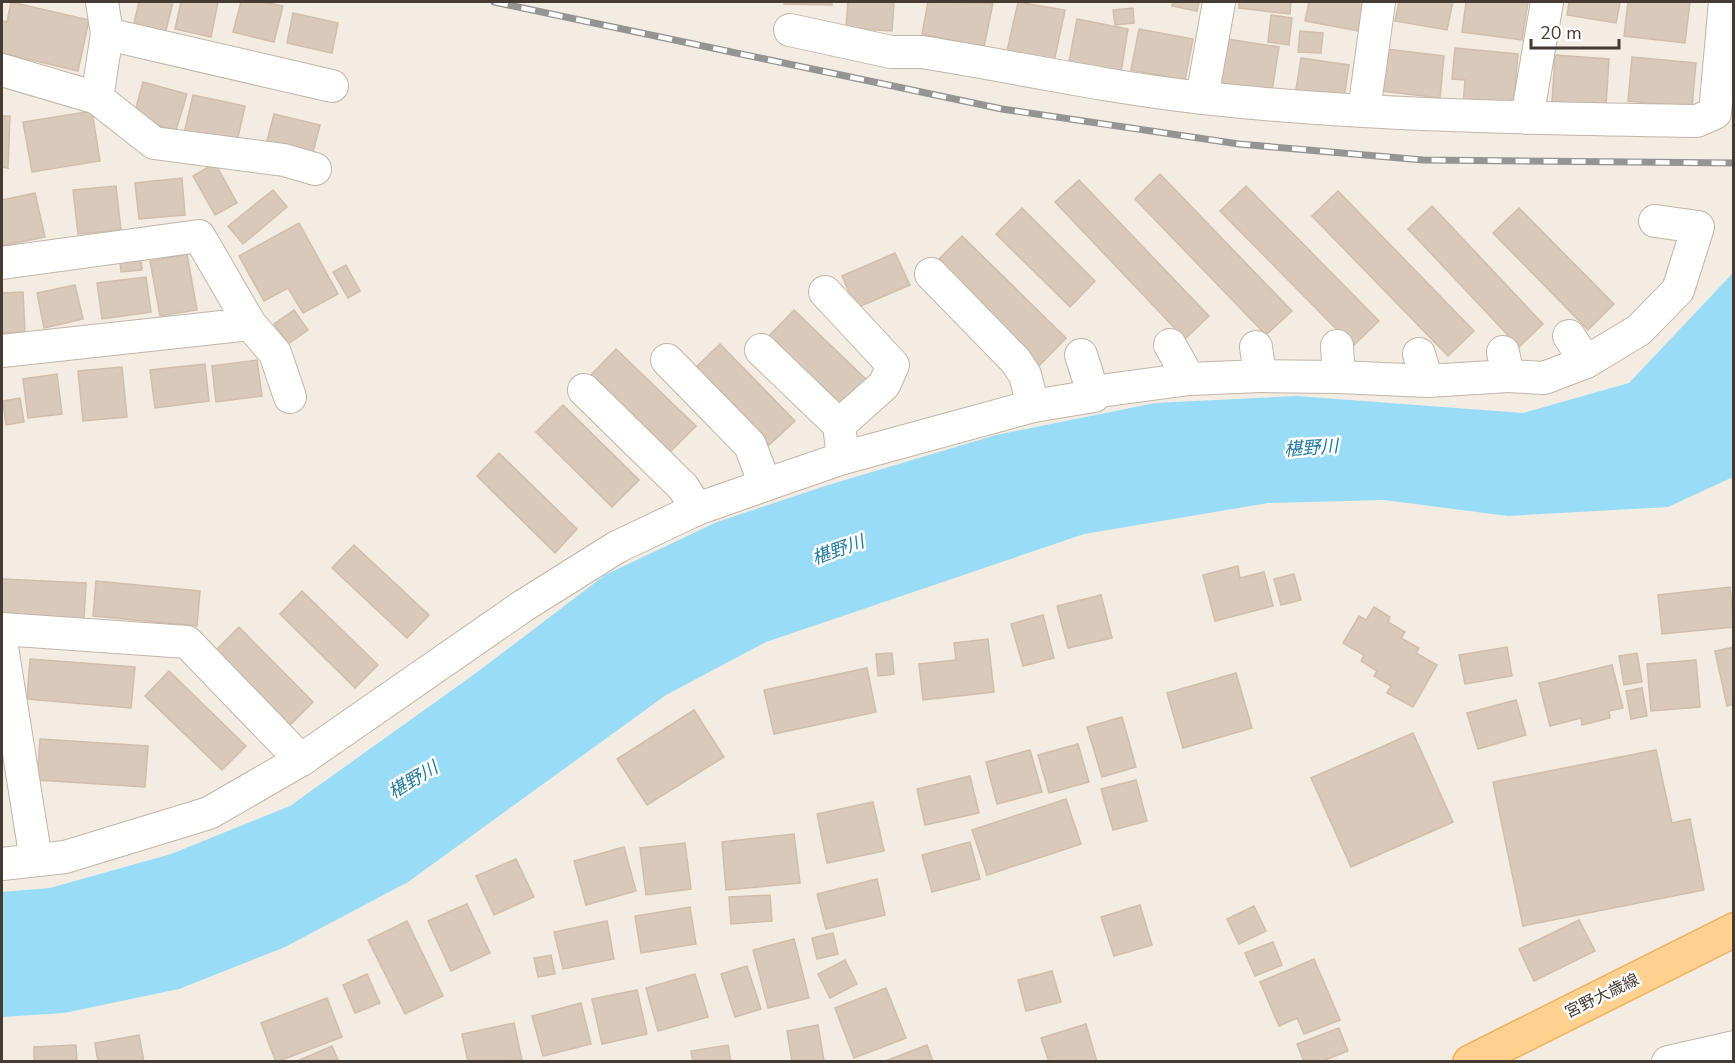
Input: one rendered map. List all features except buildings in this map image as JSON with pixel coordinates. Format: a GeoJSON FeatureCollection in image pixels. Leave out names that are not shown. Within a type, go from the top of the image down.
{"type":"FeatureCollection","features":[{"type":"Feature","properties":{"kind":"main road","name":"宮野大歳線"},"geometry":{"type":"LineString","coordinates":[[1470,1062],[1734,930]]}},
{"type":"Feature","properties":{"kind":"street"},"geometry":{"type":"LineString","coordinates":[[97,98],[107,34],[102,2]]}},
{"type":"Feature","properties":{"kind":"street"},"geometry":{"type":"LineString","coordinates":[[1202,98],[1219,2]]}},
{"type":"Feature","properties":{"kind":"street"},"geometry":{"type":"LineString","coordinates":[[1364,111],[1380,2]]}},
{"type":"Feature","properties":{"kind":"street"},"geometry":{"type":"LineString","coordinates":[[1527,118],[1547,2]]}},
{"type":"Feature","properties":{"kind":"street"},"geometry":{"type":"LineString","coordinates":[[790,30],[891,52],[922,52],[1202,98],[1364,111],[1527,118],[1697,121],[1715,114],[1725,2]]}},
{"type":"Feature","properties":{"kind":"street"},"geometry":{"type":"LineString","coordinates":[[107,34],[332,86]]}},
{"type":"Feature","properties":{"kind":"street"},"geometry":{"type":"LineString","coordinates":[[2,70],[97,98],[154,143],[284,160],[315,169]]}},
{"type":"Feature","properties":{"kind":"street"},"geometry":{"type":"LineString","coordinates":[[1093,392],[1189,379],[1258,362],[1339,377],[1423,368],[1505,364],[1544,378],[1586,362],[1639,330],[1678,290],[1698,227],[1655,221]]}},
{"type":"Feature","properties":{"kind":"street"},"geometry":{"type":"LineString","coordinates":[[2,263],[199,236],[250,324],[275,353],[290,397]]}},
{"type":"Feature","properties":{"kind":"street"},"geometry":{"type":"LineString","coordinates":[[932,274],[1015,360],[1025,375],[1033,406]]}},
{"type":"Feature","properties":{"kind":"street"},"geometry":{"type":"LineString","coordinates":[[825,292],[893,365],[884,385],[839,425]]}},
{"type":"Feature","properties":{"kind":"street"},"geometry":{"type":"LineString","coordinates":[[2,351],[250,324]]}},
{"type":"Feature","properties":{"kind":"street"},"geometry":{"type":"LineString","coordinates":[[1569,336],[1586,362]]}},
{"type":"Feature","properties":{"kind":"street"},"geometry":{"type":"LineString","coordinates":[[1170,345],[1189,379]]}},
{"type":"Feature","properties":{"kind":"street"},"geometry":{"type":"LineString","coordinates":[[1337,346],[1339,377]]}},
{"type":"Feature","properties":{"kind":"street"},"geometry":{"type":"LineString","coordinates":[[761,350],[839,425],[843,458]]}},
{"type":"Feature","properties":{"kind":"street"},"geometry":{"type":"LineString","coordinates":[[2,864],[65,857],[209,813],[301,760],[523,606],[617,547],[697,509],[843,458],[1033,406],[1094,396],[1081,355]]}},
{"type":"Feature","properties":{"kind":"street"},"geometry":{"type":"LineString","coordinates":[[667,360],[750,445],[765,485]]}},
{"type":"Feature","properties":{"kind":"street"},"geometry":{"type":"LineString","coordinates":[[584,390],[683,487],[697,509]]}},
{"type":"Feature","properties":{"kind":"street"},"geometry":{"type":"LineString","coordinates":[[2,629],[186,642],[301,760]]}},
{"type":"Feature","properties":{"kind":"street"},"geometry":{"type":"LineString","coordinates":[[2,647],[36,860]]}},
{"type":"Feature","properties":{"kind":"street"},"geometry":{"type":"LineString","coordinates":[[1668,1062],[1734,1047]]}},
{"type":"Feature","properties":{"kind":"water","name":"椹野川"},"geometry":{"type":"Polygon","coordinates":[[[1733,273],[1733,477],[1668,507],[1508,516],[1384,500],[1268,503],[1084,534],[766,642],[666,695],[408,882],[285,947],[179,989],[64,1013],[2,1017],[2,892],[50,888],[171,854],[290,806],[476,673],[605,575],[717,522],[825,486],[996,435],[1155,403],[1296,396],[1523,413],[1629,383],[1733,273]]]}},
{"type":"Feature","properties":{"kind":"railway"},"geometry":{"type":"LineString","coordinates":[[494,2],[1002,109],[1239,144],[1423,160],[1734,163]]}}]}
